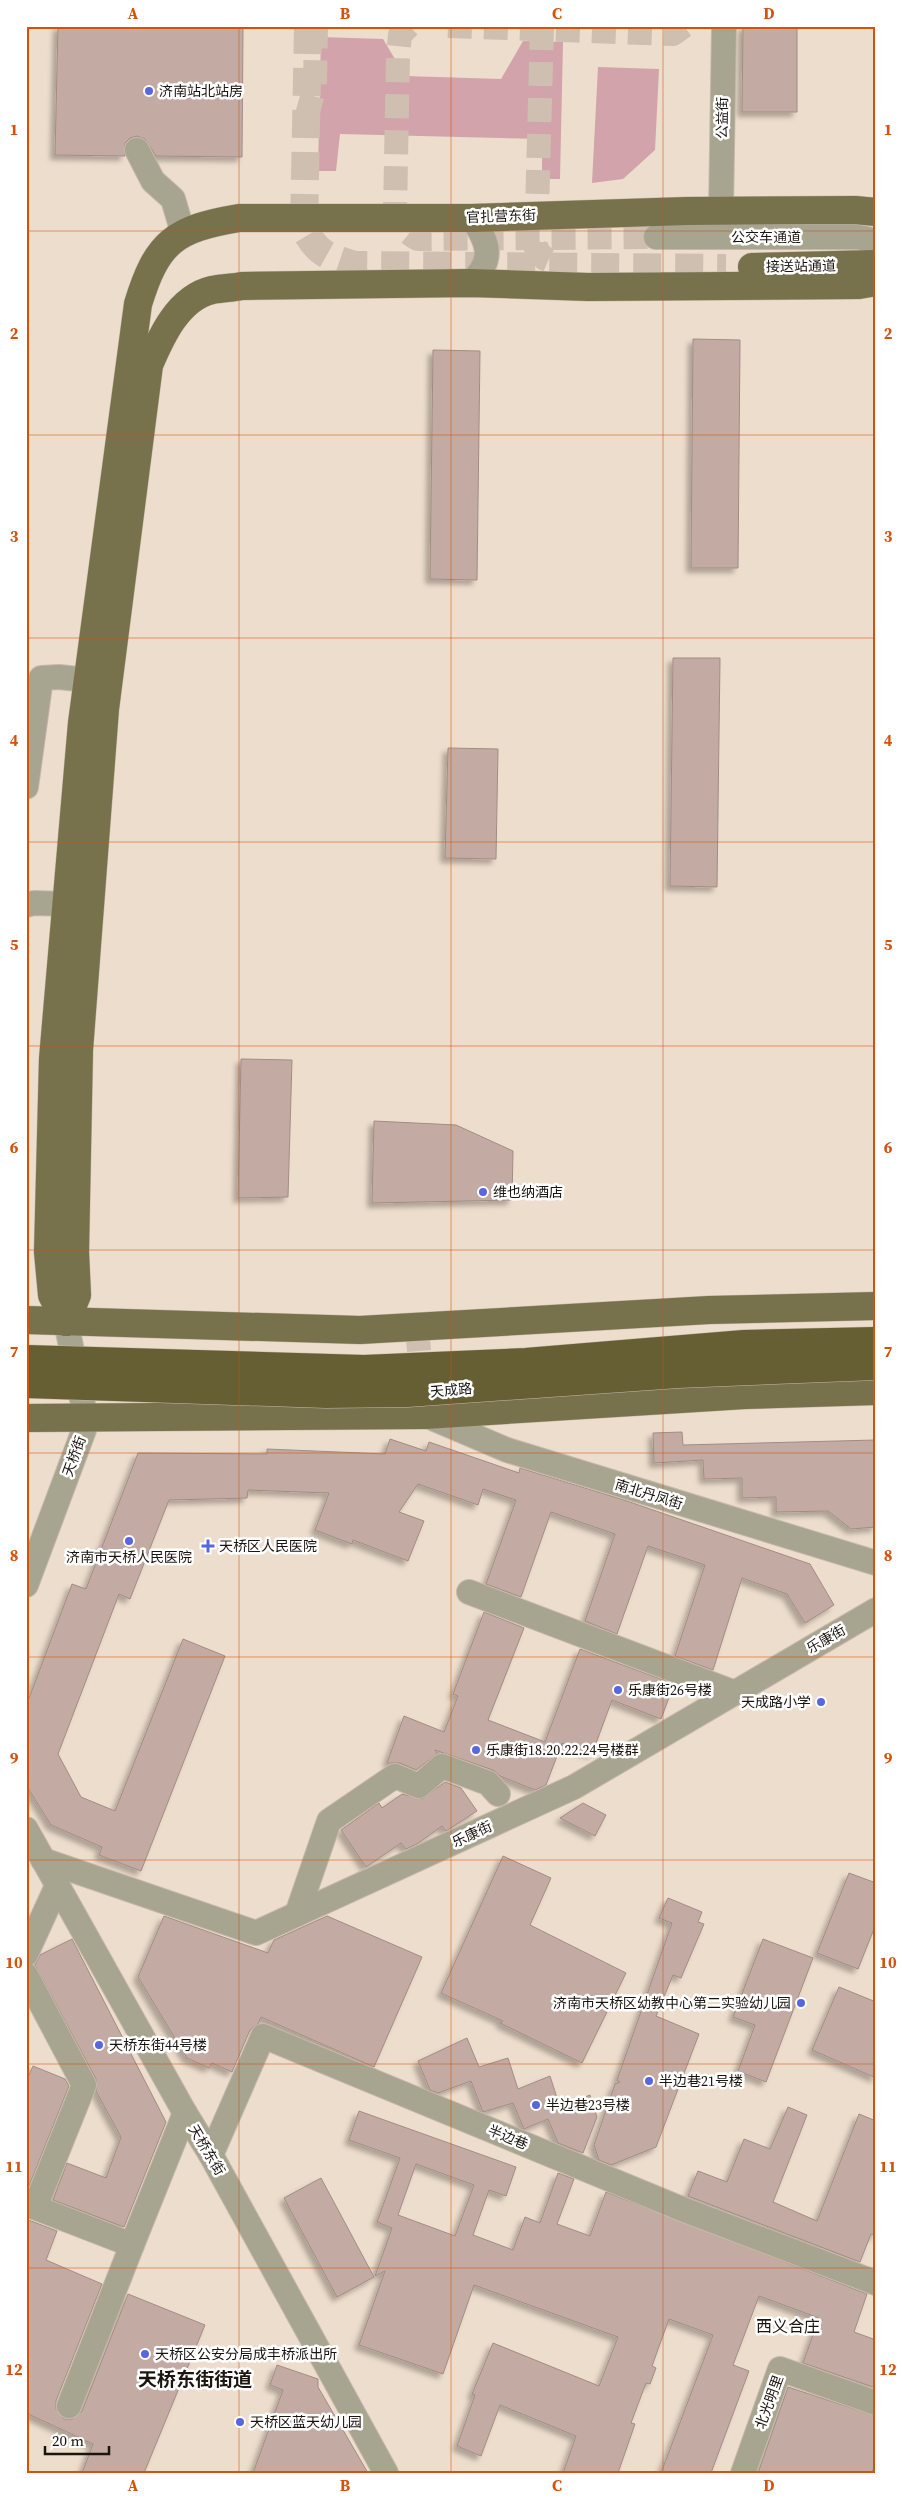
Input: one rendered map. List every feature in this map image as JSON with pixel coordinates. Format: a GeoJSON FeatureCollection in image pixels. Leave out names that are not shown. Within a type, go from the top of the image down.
{"type":"FeatureCollection","features":[{"type":"Feature","properties":{"kind":"highway","name":"天成路"},"geometry":{"type":"LineString","coordinates":[[26,1359],[364,1369],[526,1362],[744,1344],[876,1341]]}},
{"type":"Feature","properties":{"kind":"highway","name":"天成路"},"geometry":{"type":"LineString","coordinates":[[26,1384],[326,1394],[408,1393],[678,1374],[876,1366]]}},
{"type":"Feature","properties":{"kind":"main road","name":"官扎营东街"},"geometry":{"type":"LineString","coordinates":[[66,1322],[52,1295],[48,1252],[53,1058],[66,904],[87,680],[129,363],[138,304],[148,272],[162,249],[184,233],[208,223],[239,218],[472,218],[721,211],[855,210],[876,212]]}},
{"type":"Feature","properties":{"kind":"main road","name":"接送站通道"},"geometry":{"type":"LineString","coordinates":[[726,268],[876,264]]}},
{"type":"Feature","properties":{"kind":"main road"},"geometry":{"type":"LineString","coordinates":[[66,1322],[77,1295],[75,1252],[79,1050],[105,710],[149,365],[165,330],[192,300],[210,290],[242,286],[470,283],[598,287],[859,285],[876,282]]}},
{"type":"Feature","properties":{"kind":"main road"},"geometry":{"type":"LineString","coordinates":[[26,1320],[360,1330],[709,1310],[876,1306]]}},
{"type":"Feature","properties":{"kind":"main road","name":"天成路"},"geometry":{"type":"LineString","coordinates":[[26,1418],[425,1416],[745,1395],[876,1391]]}},
{"type":"Feature","properties":{"kind":"street","name":"公益街"},"geometry":{"type":"LineString","coordinates":[[721,211],[724,26]]}},
{"type":"Feature","properties":{"kind":"street"},"geometry":{"type":"LineString","coordinates":[[137,150],[153,181],[173,199],[184,233]]}},
{"type":"Feature","properties":{"kind":"street"},"geometry":{"type":"LineString","coordinates":[[470,283],[483,271],[487,250],[483,234],[472,218]]}},
{"type":"Feature","properties":{"kind":"street","name":"公交车通道"},"geometry":{"type":"LineString","coordinates":[[656,238],[858,236],[876,240]]}},
{"type":"Feature","properties":{"kind":"street"},"geometry":{"type":"LineString","coordinates":[[26,787],[40,678],[60,677],[87,680]]}},
{"type":"Feature","properties":{"kind":"street"},"geometry":{"type":"LineString","coordinates":[[26,905],[34,902],[66,904]]}},
{"type":"Feature","properties":{"kind":"street","name":"天桥街"},"geometry":{"type":"LineString","coordinates":[[26,1585],[86,1419],[66,1322]]}},
{"type":"Feature","properties":{"kind":"street","name":"南北丹凤街"},"geometry":{"type":"LineString","coordinates":[[425,1416],[507,1450],[876,1563]]}},
{"type":"Feature","properties":{"kind":"street"},"geometry":{"type":"LineString","coordinates":[[469,1592],[734,1693]]}},
{"type":"Feature","properties":{"kind":"street","name":"乐康街"},"geometry":{"type":"LineString","coordinates":[[43,1860],[256,1933],[574,1787],[876,1610]]}},
{"type":"Feature","properties":{"kind":"street"},"geometry":{"type":"LineString","coordinates":[[297,1914],[329,1820],[395,1776],[419,1786],[442,1766],[488,1783],[498,1794]]}},
{"type":"Feature","properties":{"kind":"street","name":"天桥东街"},"geometry":{"type":"LineString","coordinates":[[26,1829],[185,2113],[211,2155],[386,2473]]}},
{"type":"Feature","properties":{"kind":"street"},"geometry":{"type":"LineString","coordinates":[[26,1954],[57,1886]]}},
{"type":"Feature","properties":{"kind":"street"},"geometry":{"type":"LineString","coordinates":[[26,1975],[84,2085],[31,2206],[132,2245]]}},
{"type":"Feature","properties":{"kind":"street","name":"半边巷"},"geometry":{"type":"LineString","coordinates":[[211,2155],[264,2036],[677,2206],[876,2282]]}},
{"type":"Feature","properties":{"kind":"street"},"geometry":{"type":"LineString","coordinates":[[69,2406],[185,2113]]}},
{"type":"Feature","properties":{"kind":"street","name":"北光明里"},"geometry":{"type":"LineString","coordinates":[[742,2473],[780,2369],[876,2403]]}},
{"type":"Feature","properties":{"kind":"shaded area"},"geometry":{"type":"Polygon","coordinates":[[[321,37],[383,39],[405,76],[501,79],[523,41],[563,42],[560,179],[542,179],[542,139],[340,134],[336,171],[318,171],[321,37]]]}},
{"type":"Feature","properties":{"kind":"shaded area"},"geometry":{"type":"Polygon","coordinates":[[[598,67],[659,69],[655,150],[623,179],[592,183],[598,67]]]}},
{"type":"Feature","properties":{"kind":"building","name":"济南站北站房"},"geometry":{"type":"Polygon","coordinates":[[[58,26],[243,26],[242,157],[156,156],[145,139],[137,136],[130,138],[125,143],[125,156],[55,155],[58,26]]]}},
{"type":"Feature","properties":{"kind":"building"},"geometry":{"type":"Polygon","coordinates":[[[743,26],[797,26],[797,112],[742,112],[743,26]]]}},
{"type":"Feature","properties":{"kind":"building"},"geometry":{"type":"Polygon","coordinates":[[[693,339],[740,340],[738,568],[691,568],[693,339]]]}},
{"type":"Feature","properties":{"kind":"building"},"geometry":{"type":"Polygon","coordinates":[[[433,350],[480,351],[477,580],[430,579],[433,350]]]}},
{"type":"Feature","properties":{"kind":"building"},"geometry":{"type":"Polygon","coordinates":[[[673,658],[720,658],[717,887],[670,886],[673,658]]]}},
{"type":"Feature","properties":{"kind":"building"},"geometry":{"type":"Polygon","coordinates":[[[448,748],[498,749],[496,859],[445,858],[448,748]]]}},
{"type":"Feature","properties":{"kind":"building"},"geometry":{"type":"Polygon","coordinates":[[[241,1059],[292,1060],[288,1197],[238,1198],[241,1059]]]}},
{"type":"Feature","properties":{"kind":"building"},"geometry":{"type":"Polygon","coordinates":[[[374,1121],[456,1125],[513,1151],[512,1200],[372,1203],[374,1121]]]}},
{"type":"Feature","properties":{"kind":"building"},"geometry":{"type":"Polygon","coordinates":[[[682,1432],[683,1445],[876,1440],[876,1527],[851,1529],[828,1511],[776,1512],[776,1497],[742,1498],[742,1478],[704,1479],[703,1460],[654,1463],[653,1433],[682,1432]]]}},
{"type":"Feature","properties":{"kind":"building"},"geometry":{"type":"Polygon","coordinates":[[[390,1439],[426,1451],[429,1442],[519,1473],[520,1468],[624,1500],[810,1564],[834,1605],[805,1623],[787,1594],[742,1578],[713,1670],[675,1656],[705,1565],[648,1546],[617,1634],[585,1621],[615,1534],[551,1512],[521,1597],[486,1584],[516,1500],[483,1489],[478,1505],[418,1484],[399,1512],[424,1521],[408,1561],[353,1540],[352,1544],[315,1530],[329,1493],[248,1490],[247,1498],[169,1500],[130,1599],[119,1594],[58,1754],[81,1797],[115,1811],[183,1639],[225,1656],[141,1871],[99,1855],[102,1847],[51,1825],[26,1785],[26,1706],[72,1584],[86,1589],[138,1453],[267,1454],[267,1449],[385,1454],[390,1439]]]}},
{"type":"Feature","properties":{"kind":"building"},"geometry":{"type":"Polygon","coordinates":[[[484,1612],[524,1628],[488,1720],[545,1742],[580,1649],[674,1684],[661,1719],[612,1700],[592,1754],[562,1743],[546,1785],[535,1790],[500,1776],[493,1770],[435,1750],[437,1754],[416,1770],[400,1763],[387,1763],[404,1716],[444,1732],[458,1696],[453,1694],[484,1612]]]}},
{"type":"Feature","properties":{"kind":"building"},"geometry":{"type":"Polygon","coordinates":[[[445,1782],[461,1788],[477,1811],[446,1831],[442,1826],[417,1844],[406,1849],[401,1843],[366,1867],[341,1830],[379,1803],[382,1808],[402,1794],[422,1799],[445,1782]]]}},
{"type":"Feature","properties":{"kind":"building"},"geometry":{"type":"Polygon","coordinates":[[[583,1803],[606,1815],[595,1836],[560,1818],[583,1803]]]}},
{"type":"Feature","properties":{"kind":"building"},"geometry":{"type":"Polygon","coordinates":[[[503,1856],[551,1878],[530,1925],[626,1973],[582,2063],[500,2023],[503,2021],[441,1993],[503,1856]]]}},
{"type":"Feature","properties":{"kind":"building"},"geometry":{"type":"Polygon","coordinates":[[[849,1873],[876,1883],[876,1924],[858,1969],[817,1953],[849,1873]]]}},
{"type":"Feature","properties":{"kind":"building","name":"半边巷21号楼"},"geometry":{"type":"Polygon","coordinates":[[[668,1898],[702,1912],[698,1922],[704,1924],[681,1978],[673,1975],[656,2016],[699,2034],[656,2147],[611,2165],[599,2160],[594,2145],[615,2084],[620,2082],[617,2080],[672,1923],[659,1918],[668,1898]]]}},
{"type":"Feature","properties":{"kind":"building"},"geometry":{"type":"Polygon","coordinates":[[[164,1916],[268,1953],[274,1940],[327,1916],[422,1957],[374,2067],[261,2017],[258,2024],[250,2030],[232,2072],[212,2063],[209,2068],[187,2058],[138,1977],[164,1916]]]}},
{"type":"Feature","properties":{"kind":"building","name":"天桥东街44号楼"},"geometry":{"type":"Polygon","coordinates":[[[72,1939],[166,2122],[124,2227],[53,2200],[67,2163],[106,2178],[121,2137],[96,2091],[96,2079],[35,1965],[40,1955],[72,1939]]]}},
{"type":"Feature","properties":{"kind":"building"},"geometry":{"type":"Polygon","coordinates":[[[763,1939],[813,1958],[766,2082],[738,2071],[755,2025],[733,2017],[763,1939]]]}},
{"type":"Feature","properties":{"kind":"building"},"geometry":{"type":"Polygon","coordinates":[[[839,1987],[876,2002],[876,2078],[812,2050],[839,1987]]]}},
{"type":"Feature","properties":{"kind":"building","name":"半边巷23号楼"},"geometry":{"type":"Polygon","coordinates":[[[467,2038],[479,2067],[508,2058],[518,2089],[550,2076],[560,2107],[590,2095],[597,2117],[583,2153],[558,2143],[548,2119],[524,2129],[513,2103],[483,2112],[471,2081],[438,2093],[430,2090],[418,2061],[467,2038]]]}},
{"type":"Feature","properties":{"kind":"building"},"geometry":{"type":"Polygon","coordinates":[[[33,2066],[65,2079],[69,2086],[27,2191],[26,2082],[33,2066]]]}},
{"type":"Feature","properties":{"kind":"building"},"geometry":{"type":"Polygon","coordinates":[[[788,2107],[807,2115],[773,2202],[817,2221],[859,2114],[876,2121],[876,2235],[871,2234],[860,2262],[688,2196],[698,2171],[727,2182],[744,2139],[770,2149],[788,2107]]]}},
{"type":"Feature","properties":{"kind":"building"},"geometry":{"type":"Polygon","coordinates":[[[359,2111],[516,2167],[506,2196],[489,2190],[473,2235],[513,2250],[525,2217],[540,2223],[558,2173],[574,2179],[557,2224],[590,2236],[606,2192],[867,2294],[854,2332],[876,2340],[876,2388],[803,2363],[819,2318],[759,2296],[733,2365],[749,2371],[711,2473],[661,2473],[713,2335],[669,2319],[652,2366],[656,2368],[650,2384],[646,2383],[631,2423],[635,2424],[618,2473],[563,2473],[576,2436],[500,2405],[481,2456],[457,2446],[475,2395],[472,2394],[493,2343],[599,2386],[618,2337],[474,2285],[443,2374],[359,2345],[385,2271],[375,2276],[392,2228],[377,2222],[400,2158],[349,2140],[359,2111]],[[416,2164],[398,2215],[455,2236],[474,2185],[416,2164]]]}},
{"type":"Feature","properties":{"kind":"building"},"geometry":{"type":"Polygon","coordinates":[[[321,2178],[374,2277],[337,2297],[284,2198],[321,2178]]]}},
{"type":"Feature","properties":{"kind":"building"},"geometry":{"type":"Polygon","coordinates":[[[26,2219],[57,2231],[46,2260],[102,2284],[56,2401],[56,2409],[64,2419],[72,2419],[82,2411],[128,2294],[205,2325],[144,2473],[82,2473],[93,2444],[26,2413],[26,2219]]]}},
{"type":"Feature","properties":{"kind":"building"},"geometry":{"type":"Polygon","coordinates":[[[277,2365],[318,2379],[318,2387],[368,2473],[253,2473],[283,2390],[270,2385],[277,2365]]]}},
{"type":"Feature","properties":{"kind":"building"},"geometry":{"type":"Polygon","coordinates":[[[788,2387],[876,2416],[876,2461],[872,2473],[758,2473],[788,2387]]]}},
{"type":"Feature","properties":{"kind":"tunnel"},"geometry":{"type":"LineString","coordinates":[[308,26],[304,228],[314,244],[330,257],[355,265],[726,268]]}},
{"type":"Feature","properties":{"kind":"tunnel"},"geometry":{"type":"LineString","coordinates":[[306,119],[315,86],[316,26]]}},
{"type":"Feature","properties":{"kind":"tunnel"},"geometry":{"type":"LineString","coordinates":[[409,26],[400,35],[398,55],[395,213],[401,225],[410,234],[418,239],[656,237]]}},
{"type":"Feature","properties":{"kind":"tunnel"},"geometry":{"type":"LineString","coordinates":[[448,26],[673,34],[684,26]]}},
{"type":"Feature","properties":{"kind":"tunnel"},"geometry":{"type":"LineString","coordinates":[[542,26],[536,249],[545,259],[564,267]]}},
{"type":"Feature","properties":{"kind":"tunnel"},"geometry":{"type":"LineString","coordinates":[[417,1327],[422,1385]]}},
{"type":"Feature","properties":{"kind":"place","name":"济南站北站房"},"geometry":{"type":"Point","coordinates":[149,91]}},
{"type":"Feature","properties":{"kind":"place","name":"维也纳酒店"},"geometry":{"type":"Point","coordinates":[483,1192]}},
{"type":"Feature","properties":{"kind":"place","name":"济南市天桥人民医院"},"geometry":{"type":"Point","coordinates":[129,1541]}},
{"type":"Feature","properties":{"kind":"place","name":"天桥区人民医院"},"geometry":{"type":"Point","coordinates":[208,1546]}},
{"type":"Feature","properties":{"kind":"place","name":"乐康街26号楼"},"geometry":{"type":"Point","coordinates":[618,1690]}},
{"type":"Feature","properties":{"kind":"place","name":"天成路小学"},"geometry":{"type":"Point","coordinates":[821,1702]}},
{"type":"Feature","properties":{"kind":"place","name":"乐康街18.20.22.24号楼群"},"geometry":{"type":"Point","coordinates":[476,1750]}},
{"type":"Feature","properties":{"kind":"place","name":"济南市天桥区幼教中心第二实验幼儿园"},"geometry":{"type":"Point","coordinates":[801,2003]}},
{"type":"Feature","properties":{"kind":"place","name":"天桥东街44号楼"},"geometry":{"type":"Point","coordinates":[99,2045]}},
{"type":"Feature","properties":{"kind":"place","name":"半边巷21号楼"},"geometry":{"type":"Point","coordinates":[649,2081]}},
{"type":"Feature","properties":{"kind":"place","name":"半边巷23号楼"},"geometry":{"type":"Point","coordinates":[536,2105]}},
{"type":"Feature","properties":{"kind":"place","name":"天桥区公安分局成丰桥派出所"},"geometry":{"type":"Point","coordinates":[145,2354]}},
{"type":"Feature","properties":{"kind":"place","name":"天桥区蓝天幼儿园"},"geometry":{"type":"Point","coordinates":[240,2422]}},
{"type":"Feature","properties":{"kind":"district","name":"西义合庄"},"geometry":{"type":"Point","coordinates":[788,2326]}},
{"type":"Feature","properties":{"kind":"district","name":"天桥东街街道"},"geometry":{"type":"Point","coordinates":[195,2379]}}]}
